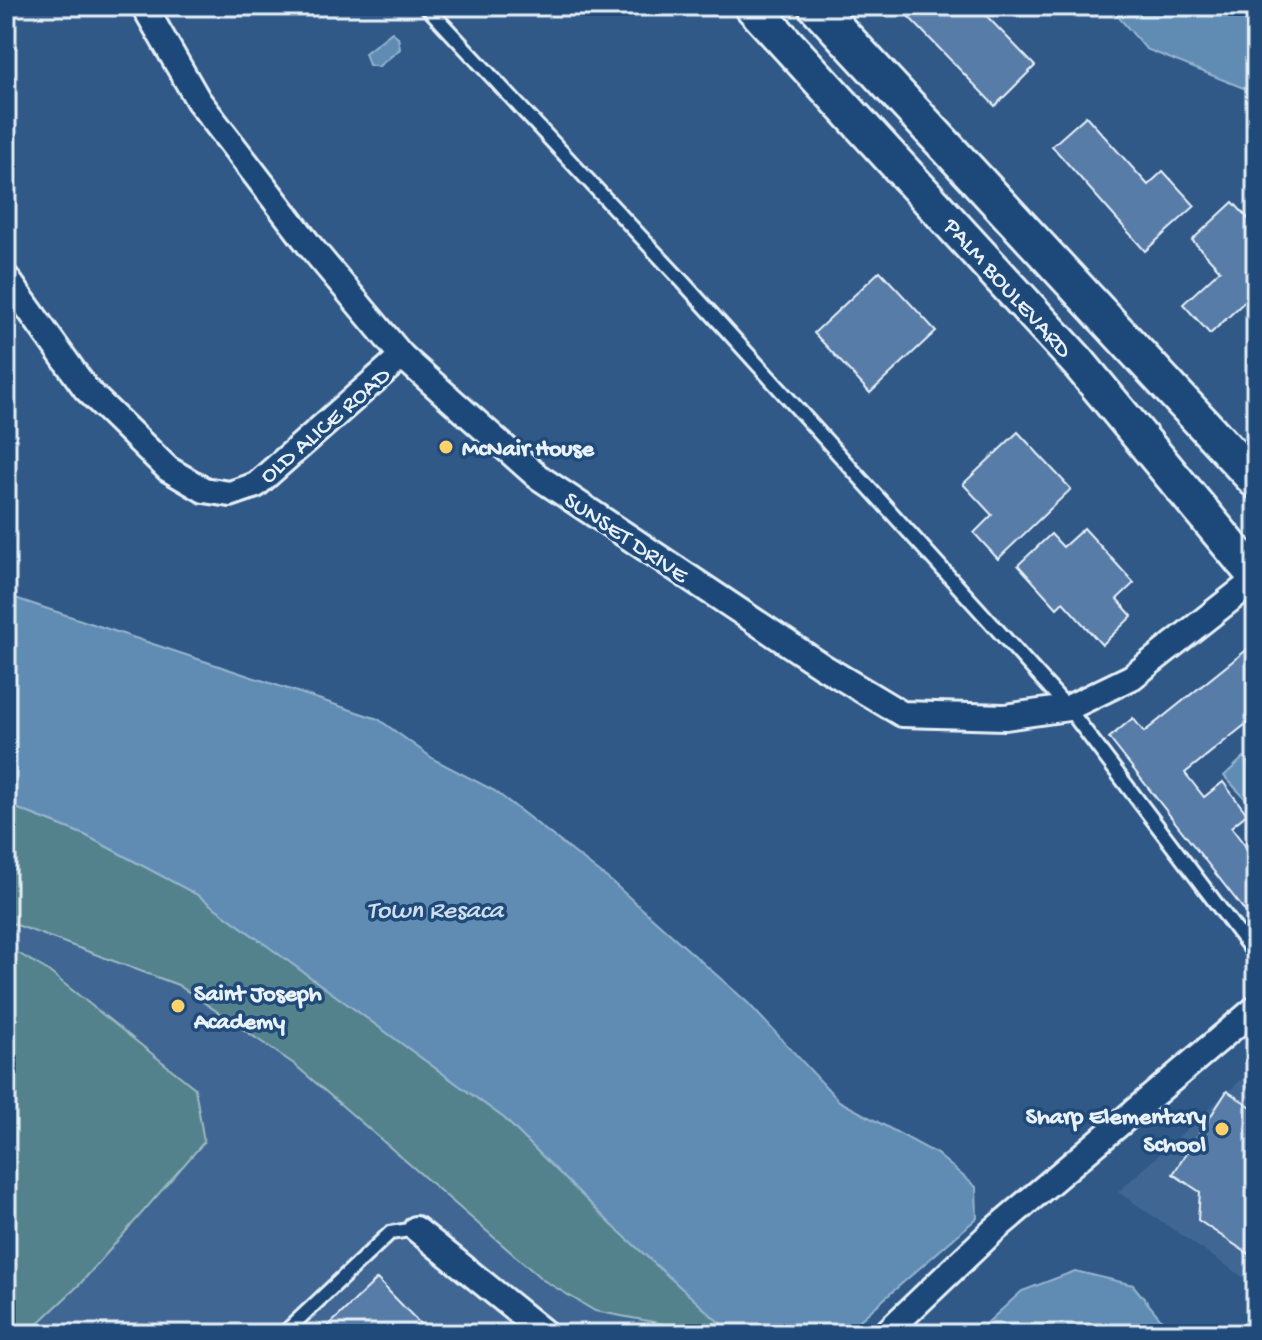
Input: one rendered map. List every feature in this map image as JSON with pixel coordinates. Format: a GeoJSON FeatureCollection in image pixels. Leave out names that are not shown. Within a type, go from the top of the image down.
{"type":"FeatureCollection","features":[{"type":"Feature","properties":{"kind":"main road","name":"PALM BOULEVARD"},"geometry":{"type":"LineString","coordinates":[[752,6],[1078,362],[1256,578]]}},
{"type":"Feature","properties":{"kind":"main road","name":"PALM BOULEVARD"},"geometry":{"type":"LineString","coordinates":[[816,6],[1256,481]]}},
{"type":"Feature","properties":{"kind":"street","name":"SUNSET DRIVE"},"geometry":{"type":"LineString","coordinates":[[144,6],[198,100],[310,246],[402,356],[537,476],[822,666],[902,714],[1005,717],[1068,708],[1132,677],[1256,578]]}},
{"type":"Feature","properties":{"kind":"street","name":"OLD ALICE ROAD"},"geometry":{"type":"LineString","coordinates":[[6,277],[86,389],[168,469],[204,490],[230,494],[256,485],[402,356]]}},
{"type":"Feature","properties":{"kind":"street"},"geometry":{"type":"LineString","coordinates":[[885,1334],[993,1231],[1256,1008]]}},
{"type":"Feature","properties":{"kind":"street"},"geometry":{"type":"LineString","coordinates":[[416,1229],[546,1334]]}},
{"type":"Feature","properties":{"kind":"lane"},"geometry":{"type":"LineString","coordinates":[[426,6],[692,293],[1068,708],[1256,956]]}},
{"type":"Feature","properties":{"kind":"lane"},"geometry":{"type":"LineString","coordinates":[[283,1334],[390,1233],[416,1229]]}},
{"type":"Feature","properties":{"kind":"shaded area","name":"Saint Joseph Academy"},"geometry":{"type":"Polygon","coordinates":[[[6,804],[611,1224],[732,1334],[6,1334],[6,804]]]}},
{"type":"Feature","properties":{"kind":"shaded area","name":"Sharp Elementary School"},"geometry":{"type":"Polygon","coordinates":[[[1256,1066],[1256,1286],[1118,1192],[1256,1066]]]}},
{"type":"Feature","properties":{"kind":"green space"},"geometry":{"type":"Polygon","coordinates":[[[6,804],[85,835],[196,894],[504,1118],[611,1224],[720,1323],[664,1324],[595,1311],[543,1280],[294,1064],[178,985],[6,921],[6,804]]]}},
{"type":"Feature","properties":{"kind":"green space"},"geometry":{"type":"Polygon","coordinates":[[[6,946],[47,970],[195,1088],[204,1142],[80,1284],[27,1334],[6,1334],[6,946]]]}},
{"type":"Feature","properties":{"kind":"water"},"geometry":{"type":"Polygon","coordinates":[[[1109,6],[1256,6],[1256,93],[1146,49],[1109,6]]]}},
{"type":"Feature","properties":{"kind":"water"},"geometry":{"type":"Polygon","coordinates":[[[392,32],[398,37],[400,49],[378,67],[369,65],[365,53],[392,32]]]}},
{"type":"Feature","properties":{"kind":"water","name":"Town Resaca"},"geometry":{"type":"Polygon","coordinates":[[[6,595],[378,719],[435,760],[495,791],[612,882],[748,1003],[839,1101],[937,1154],[976,1187],[977,1218],[844,1334],[732,1334],[611,1224],[504,1118],[196,894],[85,835],[6,804],[6,595]]]}},
{"type":"Feature","properties":{"kind":"water"},"geometry":{"type":"Polygon","coordinates":[[[1244,757],[1256,772],[1256,810],[1224,776],[1244,757]]]}},
{"type":"Feature","properties":{"kind":"water"},"geometry":{"type":"Polygon","coordinates":[[[1075,1271],[1133,1285],[1173,1334],[975,1334],[1022,1291],[1075,1271]]]}},
{"type":"Feature","properties":{"kind":"building"},"geometry":{"type":"Polygon","coordinates":[[[916,6],[977,6],[1035,66],[995,106],[907,15],[916,6]]]}},
{"type":"Feature","properties":{"kind":"building"},"geometry":{"type":"Polygon","coordinates":[[[1086,116],[1148,185],[1163,171],[1195,206],[1145,251],[1052,146],[1086,116]]]}},
{"type":"Feature","properties":{"kind":"building"},"geometry":{"type":"Polygon","coordinates":[[[1233,202],[1256,227],[1256,291],[1210,334],[1183,304],[1220,270],[1192,240],[1233,202]]]}},
{"type":"Feature","properties":{"kind":"building"},"geometry":{"type":"Polygon","coordinates":[[[880,271],[936,331],[870,393],[814,333],[880,271]]]}},
{"type":"Feature","properties":{"kind":"building"},"geometry":{"type":"Polygon","coordinates":[[[1018,432],[1071,489],[998,559],[974,533],[992,515],[963,484],[1018,432]]]}},
{"type":"Feature","properties":{"kind":"building"},"geometry":{"type":"Polygon","coordinates":[[[1084,528],[1134,583],[1117,599],[1132,616],[1102,645],[1063,602],[1057,608],[1018,565],[1051,534],[1063,547],[1084,528]]]}},
{"type":"Feature","properties":{"kind":"building"},"geometry":{"type":"Polygon","coordinates":[[[1249,648],[1256,658],[1256,716],[1185,773],[1204,797],[1223,782],[1247,814],[1231,827],[1247,848],[1256,841],[1256,925],[1109,738],[1133,718],[1144,732],[1249,648]]]}},
{"type":"Feature","properties":{"kind":"building"},"geometry":{"type":"Polygon","coordinates":[[[1227,1091],[1256,1110],[1256,1259],[1198,1220],[1200,1192],[1173,1174],[1227,1091]]]}},
{"type":"Feature","properties":{"kind":"building"},"geometry":{"type":"Polygon","coordinates":[[[377,1279],[430,1334],[320,1334],[377,1279]]]}},
{"type":"Feature","properties":{"kind":"place","name":"McNair House"},"geometry":{"type":"Point","coordinates":[446,447]}},
{"type":"Feature","properties":{"kind":"place","name":"Saint Joseph Academy"},"geometry":{"type":"Point","coordinates":[178,1006]}},
{"type":"Feature","properties":{"kind":"place","name":"Sharp Elementary School"},"geometry":{"type":"Point","coordinates":[1222,1129]}}]}
